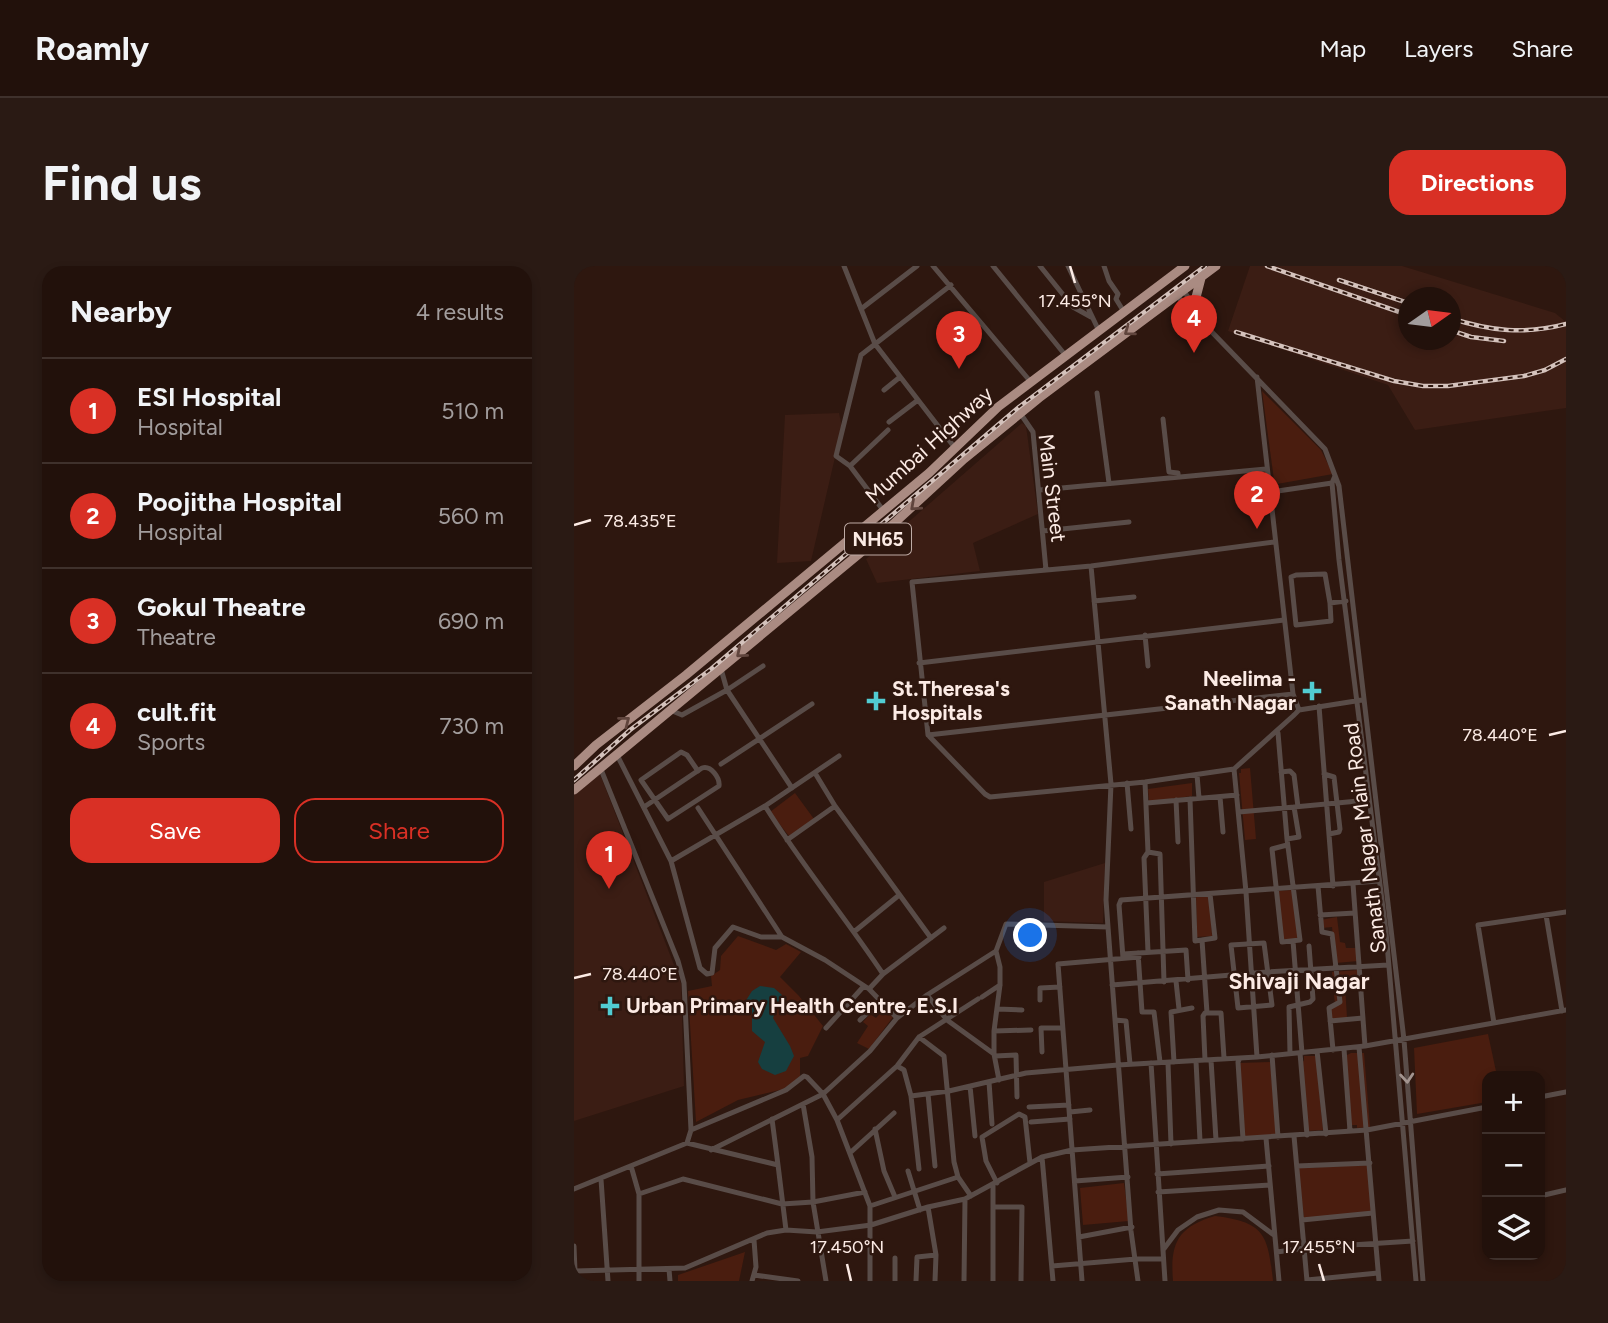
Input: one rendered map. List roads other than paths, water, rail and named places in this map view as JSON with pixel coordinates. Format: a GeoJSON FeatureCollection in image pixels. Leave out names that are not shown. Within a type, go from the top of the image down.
{"type":"FeatureCollection","features":[{"type":"Feature","properties":{"kind":"highway","name":"Mumbai Highway"},"geometry":{"type":"LineString","coordinates":[[574,766],[596,745],[687,676],[929,473],[998,407],[1124,312],[1171,271],[1185,266]]}},
{"type":"Feature","properties":{"kind":"highway","name":"NH65"},"geometry":{"type":"LineString","coordinates":[[1181,294],[1216,266]]}},
{"type":"Feature","properties":{"kind":"highway"},"geometry":{"type":"LineString","coordinates":[[1194,305],[1201,278]]}},
{"type":"Feature","properties":{"kind":"highway","name":"Mumbai Highway"},"geometry":{"type":"LineString","coordinates":[[574,790],[877,539],[964,459],[1020,413],[1181,294]]}},
{"type":"Feature","properties":{"kind":"highway"},"geometry":{"type":"LineString","coordinates":[[929,473],[939,484]]}},
{"type":"Feature","properties":{"kind":"highway"},"geometry":{"type":"LineString","coordinates":[[778,599],[790,612]]}},
{"type":"Feature","properties":{"kind":"street"},"geometry":{"type":"LineString","coordinates":[[844,266],[875,344],[955,448]]}},
{"type":"Feature","properties":{"kind":"street"},"geometry":{"type":"LineString","coordinates":[[861,309],[917,266]]}},
{"type":"Feature","properties":{"kind":"street"},"geometry":{"type":"LineString","coordinates":[[933,266],[1030,381]]}},
{"type":"Feature","properties":{"kind":"street"},"geometry":{"type":"LineString","coordinates":[[993,266],[1066,356]]}},
{"type":"Feature","properties":{"kind":"street"},"geometry":{"type":"LineString","coordinates":[[1040,266],[1073,307],[1091,317]]}},
{"type":"Feature","properties":{"kind":"street"},"geometry":{"type":"LineString","coordinates":[[1068,266],[1099,331]]}},
{"type":"Feature","properties":{"kind":"street"},"geometry":{"type":"LineString","coordinates":[[1104,266],[1118,294],[1116,299],[1124,312]]}},
{"type":"Feature","properties":{"kind":"street"},"geometry":{"type":"LineString","coordinates":[[883,510],[850,466],[836,456],[861,356],[951,285]]}},
{"type":"Feature","properties":{"kind":"street"},"geometry":{"type":"LineString","coordinates":[[1181,294],[1194,305],[1205,323]]}},
{"type":"Feature","properties":{"kind":"street"},"geometry":{"type":"LineString","coordinates":[[1181,294],[1205,323]]}},
{"type":"Feature","properties":{"kind":"street","name":"Sanath Nagar Main Road"},"geometry":{"type":"LineString","coordinates":[[1205,323],[1325,449],[1339,486],[1404,1040],[1423,1281]]}},
{"type":"Feature","properties":{"kind":"street"},"geometry":{"type":"LineString","coordinates":[[884,390],[900,377]]}},
{"type":"Feature","properties":{"kind":"street"},"geometry":{"type":"LineString","coordinates":[[1257,377],[1293,694],[1299,710]]}},
{"type":"Feature","properties":{"kind":"street"},"geometry":{"type":"LineString","coordinates":[[1097,393],[1109,483]]}},
{"type":"Feature","properties":{"kind":"street"},"geometry":{"type":"LineString","coordinates":[[889,422],[918,400]]}},
{"type":"Feature","properties":{"kind":"street","name":"Main Street"},"geometry":{"type":"LineString","coordinates":[[1020,413],[1033,432],[1046,570]]}},
{"type":"Feature","properties":{"kind":"street"},"geometry":{"type":"LineString","coordinates":[[1163,419],[1169,472],[1181,474]]}},
{"type":"Feature","properties":{"kind":"street"},"geometry":{"type":"LineString","coordinates":[[850,466],[888,430]]}},
{"type":"Feature","properties":{"kind":"street"},"geometry":{"type":"LineString","coordinates":[[1040,490],[1181,474],[1266,469]]}},
{"type":"Feature","properties":{"kind":"street"},"geometry":{"type":"LineString","coordinates":[[1335,476],[1332,483],[1346,601],[1362,700],[1369,800],[1404,1124],[1416,1281]]}},
{"type":"Feature","properties":{"kind":"street"},"geometry":{"type":"LineString","coordinates":[[1271,492],[1332,483]]}},
{"type":"Feature","properties":{"kind":"street"},"geometry":{"type":"LineString","coordinates":[[1043,531],[1129,522]]}},
{"type":"Feature","properties":{"kind":"street"},"geometry":{"type":"LineString","coordinates":[[1274,542],[1091,566],[912,582],[928,735],[988,796],[1145,782],[1234,769],[1278,732],[1299,710],[1362,700]]}},
{"type":"Feature","properties":{"kind":"street"},"geometry":{"type":"LineString","coordinates":[[1091,566],[1111,784],[1106,900],[1138,1281]]}},
{"type":"Feature","properties":{"kind":"street"},"geometry":{"type":"LineString","coordinates":[[1325,574],[1330,603],[1331,621],[1296,625],[1291,577],[1325,574]]}},
{"type":"Feature","properties":{"kind":"street"},"geometry":{"type":"LineString","coordinates":[[1094,601],[1134,597]]}},
{"type":"Feature","properties":{"kind":"street"},"geometry":{"type":"LineString","coordinates":[[1330,603],[1346,601]]}},
{"type":"Feature","properties":{"kind":"street"},"geometry":{"type":"LineString","coordinates":[[919,663],[1284,620]]}},
{"type":"Feature","properties":{"kind":"street"},"geometry":{"type":"LineString","coordinates":[[1145,635],[1149,666]]}},
{"type":"Feature","properties":{"kind":"street"},"geometry":{"type":"LineString","coordinates":[[670,710],[682,715],[763,666]]}},
{"type":"Feature","properties":{"kind":"street"},"geometry":{"type":"LineString","coordinates":[[721,670],[727,690],[792,788]]}},
{"type":"Feature","properties":{"kind":"street"},"geometry":{"type":"LineString","coordinates":[[928,735],[1293,694]]}},
{"type":"Feature","properties":{"kind":"street"},"geometry":{"type":"LineString","coordinates":[[721,764],[812,704]]}},
{"type":"Feature","properties":{"kind":"street"},"geometry":{"type":"LineString","coordinates":[[1319,706],[1333,886]]}},
{"type":"Feature","properties":{"kind":"street"},"geometry":{"type":"LineString","coordinates":[[1278,732],[1280,772],[1287,842],[1300,940],[1282,942],[1272,849],[1287,842],[1299,837],[1294,775],[1290,771],[1280,772]]}},
{"type":"Feature","properties":{"kind":"street"},"geometry":{"type":"LineString","coordinates":[[633,785],[681,752],[687,755],[698,771]]}},
{"type":"Feature","properties":{"kind":"street"},"geometry":{"type":"LineString","coordinates":[[616,753],[671,861],[698,965],[704,972],[712,973],[715,948],[733,927],[761,937],[782,937],[825,960],[866,987],[897,1018]]}},
{"type":"Feature","properties":{"kind":"street"},"geometry":{"type":"LineString","coordinates":[[671,861],[765,806],[839,756]]}},
{"type":"Feature","properties":{"kind":"street"},"geometry":{"type":"LineString","coordinates":[[600,766],[678,961],[684,984],[691,1130],[687,1143]]}},
{"type":"Feature","properties":{"kind":"street"},"geometry":{"type":"LineString","coordinates":[[641,780],[655,800],[668,819],[719,786],[719,781],[706,766],[698,771],[655,800],[644,807]]}},
{"type":"Feature","properties":{"kind":"street"},"geometry":{"type":"LineString","coordinates":[[1234,769],[1246,892],[1257,1057]]}},
{"type":"Feature","properties":{"kind":"street"},"geometry":{"type":"LineString","coordinates":[[815,773],[898,896],[931,938]]}},
{"type":"Feature","properties":{"kind":"street"},"geometry":{"type":"LineString","coordinates":[[1324,774],[1333,776],[1340,829],[1339,832],[1329,834]]}},
{"type":"Feature","properties":{"kind":"street"},"geometry":{"type":"LineString","coordinates":[[1197,775],[1199,798]]}},
{"type":"Feature","properties":{"kind":"street"},"geometry":{"type":"LineString","coordinates":[[1145,782],[1148,852],[1144,858],[1148,952]]}},
{"type":"Feature","properties":{"kind":"street"},"geometry":{"type":"LineString","coordinates":[[1127,783],[1131,829]]}},
{"type":"Feature","properties":{"kind":"street"},"geometry":{"type":"LineString","coordinates":[[1147,803],[1237,795]]}},
{"type":"Feature","properties":{"kind":"street"},"geometry":{"type":"LineString","coordinates":[[1220,797],[1223,832]]}},
{"type":"Feature","properties":{"kind":"street"},"geometry":{"type":"LineString","coordinates":[[1190,799],[1195,941],[1215,938],[1210,894]]}},
{"type":"Feature","properties":{"kind":"street"},"geometry":{"type":"LineString","coordinates":[[1176,800],[1178,842]]}},
{"type":"Feature","properties":{"kind":"street"},"geometry":{"type":"LineString","coordinates":[[1239,812],[1369,800]]}},
{"type":"Feature","properties":{"kind":"street"},"geometry":{"type":"LineString","coordinates":[[765,806],[883,974]]}},
{"type":"Feature","properties":{"kind":"street"},"geometry":{"type":"LineString","coordinates":[[787,840],[835,806]]}},
{"type":"Feature","properties":{"kind":"street"},"geometry":{"type":"LineString","coordinates":[[698,808],[782,937]]}},
{"type":"Feature","properties":{"kind":"street"},"geometry":{"type":"LineString","coordinates":[[1148,852],[1160,854],[1164,982]]}},
{"type":"Feature","properties":{"kind":"street"},"geometry":{"type":"LineString","coordinates":[[1123,956],[1120,902],[1163,896],[1379,881]]}},
{"type":"Feature","properties":{"kind":"street"},"geometry":{"type":"LineString","coordinates":[[1353,884],[1363,1018],[1367,1130],[1379,1281]]}},
{"type":"Feature","properties":{"kind":"street"},"geometry":{"type":"LineString","coordinates":[[1318,887],[1322,932],[1332,934],[1340,1002],[1329,1006],[1333,1050]]}},
{"type":"Feature","properties":{"kind":"street"},"geometry":{"type":"LineString","coordinates":[[855,931],[898,896]]}},
{"type":"Feature","properties":{"kind":"street"},"geometry":{"type":"LineString","coordinates":[[1494,1023],[1478,925],[1566,912]]}},
{"type":"Feature","properties":{"kind":"street"},"geometry":{"type":"LineString","coordinates":[[1320,915],[1356,913]]}},
{"type":"Feature","properties":{"kind":"street"},"geometry":{"type":"LineString","coordinates":[[911,1096],[1067,1069],[1257,1057],[1362,1047],[1564,1010],[1546,915]]}},
{"type":"Feature","properties":{"kind":"street"},"geometry":{"type":"LineString","coordinates":[[999,1080],[994,1055],[1000,985],[1000,967],[996,951],[1007,923],[1108,927]]}},
{"type":"Feature","properties":{"kind":"street"},"geometry":{"type":"LineString","coordinates":[[826,1028],[866,987],[944,928]]}},
{"type":"Feature","properties":{"kind":"street"},"geometry":{"type":"LineString","coordinates":[[1202,940],[1207,1013]]}},
{"type":"Feature","properties":{"kind":"street"},"geometry":{"type":"LineString","coordinates":[[1293,941],[1307,1135]]}},
{"type":"Feature","properties":{"kind":"street"},"geometry":{"type":"LineString","coordinates":[[1264,943],[1267,972],[1272,1005],[1237,1007],[1231,945],[1264,943]]}},
{"type":"Feature","properties":{"kind":"street"},"geometry":{"type":"LineString","coordinates":[[1290,1054],[1289,1007],[1313,999],[1309,946]]}},
{"type":"Feature","properties":{"kind":"street"},"geometry":{"type":"LineString","coordinates":[[1083,1281],[1058,964],[1148,952],[1186,950],[1188,980]]}},
{"type":"Feature","properties":{"kind":"street"},"geometry":{"type":"LineString","coordinates":[[711,1150],[822,1094],[870,1051],[897,1018],[927,995],[996,951]]}},
{"type":"Feature","properties":{"kind":"street"},"geometry":{"type":"LineString","coordinates":[[1139,955],[1142,1012],[1153,1012],[1160,1062]]}},
{"type":"Feature","properties":{"kind":"street"},"geometry":{"type":"LineString","coordinates":[[1112,985],[1388,965]]}},
{"type":"Feature","properties":{"kind":"street"},"geometry":{"type":"LineString","coordinates":[[1176,981],[1179,1009]]}},
{"type":"Feature","properties":{"kind":"street"},"geometry":{"type":"LineString","coordinates":[[836,1120],[897,1066],[919,1037],[1000,985]]}},
{"type":"Feature","properties":{"kind":"street"},"geometry":{"type":"LineString","coordinates":[[1040,1000],[1040,988],[1060,987]]}},
{"type":"Feature","properties":{"kind":"street"},"geometry":{"type":"LineString","coordinates":[[927,995],[947,1020],[994,1055],[1015,1054],[1017,1097]]}},
{"type":"Feature","properties":{"kind":"street"},"geometry":{"type":"LineString","coordinates":[[860,1020],[879,1002]]}},
{"type":"Feature","properties":{"kind":"street"},"geometry":{"type":"LineString","coordinates":[[997,1009],[1022,1010]]}},
{"type":"Feature","properties":{"kind":"street"},"geometry":{"type":"LineString","coordinates":[[1171,1144],[1171,1012],[1192,1009]]}},
{"type":"Feature","properties":{"kind":"street"},"geometry":{"type":"LineString","coordinates":[[1216,1140],[1203,1016],[1207,1013],[1221,1013],[1224,1058]]}},
{"type":"Feature","properties":{"kind":"street"},"geometry":{"type":"LineString","coordinates":[[1330,1021],[1363,1018]]}},
{"type":"Feature","properties":{"kind":"street"},"geometry":{"type":"LineString","coordinates":[[1115,1020],[1126,1021],[1130,1064]]}},
{"type":"Feature","properties":{"kind":"street"},"geometry":{"type":"LineString","coordinates":[[1042,1052],[1041,1028],[1062,1028]]}},
{"type":"Feature","properties":{"kind":"street"},"geometry":{"type":"LineString","coordinates":[[994,1031],[1031,1030]]}},
{"type":"Feature","properties":{"kind":"street"},"geometry":{"type":"LineString","coordinates":[[919,1037],[944,1056],[949,1121],[958,1177],[968,1197],[964,1281]]}},
{"type":"Feature","properties":{"kind":"street"},"geometry":{"type":"LineString","coordinates":[[1343,1049],[1350,1132]]}},
{"type":"Feature","properties":{"kind":"street"},"geometry":{"type":"LineString","coordinates":[[1317,1051],[1326,1134]]}},
{"type":"Feature","properties":{"kind":"street"},"geometry":{"type":"LineString","coordinates":[[1272,1055],[1278,1137]]}},
{"type":"Feature","properties":{"kind":"street"},"geometry":{"type":"LineString","coordinates":[[1240,1058],[1238,1062],[1243,1139]]}},
{"type":"Feature","properties":{"kind":"street"},"geometry":{"type":"LineString","coordinates":[[1196,1061],[1200,1141]]}},
{"type":"Feature","properties":{"kind":"street"},"geometry":{"type":"LineString","coordinates":[[1151,1063],[1154,1146],[1165,1281]]}},
{"type":"Feature","properties":{"kind":"street"},"geometry":{"type":"LineString","coordinates":[[897,1066],[904,1070],[911,1096],[919,1169]]}},
{"type":"Feature","properties":{"kind":"street"},"geometry":{"type":"LineString","coordinates":[[691,1130],[786,1090],[806,1076],[822,1094],[836,1120],[851,1152],[870,1206],[870,1281]]}},
{"type":"Feature","properties":{"kind":"street"},"geometry":{"type":"LineString","coordinates":[[989,1082],[992,1124]]}},
{"type":"Feature","properties":{"kind":"street"},"geometry":{"type":"LineString","coordinates":[[970,1086],[975,1136]]}},
{"type":"Feature","properties":{"kind":"street"},"geometry":{"type":"LineString","coordinates":[[1545,1096],[1566,1092]]}},
{"type":"Feature","properties":{"kind":"street"},"geometry":{"type":"LineString","coordinates":[[928,1094],[935,1166]]}},
{"type":"Feature","properties":{"kind":"street"},"geometry":{"type":"LineString","coordinates":[[803,1104],[812,1157],[813,1202],[826,1281]]}},
{"type":"Feature","properties":{"kind":"street"},"geometry":{"type":"LineString","coordinates":[[1029,1107],[1070,1112]]}},
{"type":"Feature","properties":{"kind":"street"},"geometry":{"type":"LineString","coordinates":[[574,1246],[575,1271],[685,1268],[767,1233],[786,1230],[817,1232],[871,1225],[968,1197],[1042,1157],[1072,1150],[1350,1132],[1482,1108]]}},
{"type":"Feature","properties":{"kind":"street"},"geometry":{"type":"LineString","coordinates":[[1031,1122],[1090,1110]]}},
{"type":"Feature","properties":{"kind":"street"},"geometry":{"type":"LineString","coordinates":[[851,1152],[894,1113]]}},
{"type":"Feature","properties":{"kind":"street"},"geometry":{"type":"LineString","coordinates":[[993,1281],[995,1184],[986,1161],[982,1137],[1019,1114],[1025,1117],[1030,1163]]}},
{"type":"Feature","properties":{"kind":"street"},"geometry":{"type":"LineString","coordinates":[[772,1119],[786,1230]]}},
{"type":"Feature","properties":{"kind":"street"},"geometry":{"type":"LineString","coordinates":[[875,1129],[884,1171],[895,1197]]}},
{"type":"Feature","properties":{"kind":"street"},"geometry":{"type":"LineString","coordinates":[[1294,1136],[1307,1280],[1378,1273]]}},
{"type":"Feature","properties":{"kind":"street"},"geometry":{"type":"LineString","coordinates":[[1266,1138],[1279,1281]]}},
{"type":"Feature","properties":{"kind":"street"},"geometry":{"type":"LineString","coordinates":[[574,1189],[687,1143],[778,1166]]}},
{"type":"Feature","properties":{"kind":"street"},"geometry":{"type":"LineString","coordinates":[[1042,1157],[1053,1281]]}},
{"type":"Feature","properties":{"kind":"street"},"geometry":{"type":"LineString","coordinates":[[1297,1166],[1370,1163]]}},
{"type":"Feature","properties":{"kind":"street"},"geometry":{"type":"LineString","coordinates":[[631,1166],[639,1194],[639,1281]]}},
{"type":"Feature","properties":{"kind":"street"},"geometry":{"type":"LineString","coordinates":[[1157,1174],[1269,1166]]}},
{"type":"Feature","properties":{"kind":"street"},"geometry":{"type":"LineString","coordinates":[[908,1171],[920,1210]]}},
{"type":"Feature","properties":{"kind":"street"},"geometry":{"type":"LineString","coordinates":[[870,1206],[958,1177]]}},
{"type":"Feature","properties":{"kind":"street"},"geometry":{"type":"LineString","coordinates":[[1075,1181],[1128,1177]]}},
{"type":"Feature","properties":{"kind":"street"},"geometry":{"type":"LineString","coordinates":[[601,1178],[608,1281]]}},
{"type":"Feature","properties":{"kind":"street"},"geometry":{"type":"LineString","coordinates":[[639,1194],[683,1179],[782,1204],[813,1202],[865,1192]]}},
{"type":"Feature","properties":{"kind":"street"},"geometry":{"type":"LineString","coordinates":[[1158,1192],[1270,1185]]}},
{"type":"Feature","properties":{"kind":"street"},"geometry":{"type":"LineString","coordinates":[[1545,1195],[1566,1190]]}},
{"type":"Feature","properties":{"kind":"street"},"geometry":{"type":"LineString","coordinates":[[928,1207],[936,1255],[935,1281]]}},
{"type":"Feature","properties":{"kind":"street"},"geometry":{"type":"LineString","coordinates":[[993,1207],[1022,1207],[1021,1281]]}},
{"type":"Feature","properties":{"kind":"street"},"geometry":{"type":"LineString","coordinates":[[1163,1250],[1178,1230],[1197,1217],[1219,1210],[1243,1212],[1274,1235]]}},
{"type":"Feature","properties":{"kind":"street"},"geometry":{"type":"LineString","coordinates":[[1302,1220],[1373,1213]]}},
{"type":"Feature","properties":{"kind":"street"},"geometry":{"type":"LineString","coordinates":[[1079,1237],[1132,1227]]}},
{"type":"Feature","properties":{"kind":"street"},"geometry":{"type":"LineString","coordinates":[[754,1240],[753,1278],[798,1281]]}},
{"type":"Feature","properties":{"kind":"street"},"geometry":{"type":"LineString","coordinates":[[1277,1252],[1413,1241]]}},
{"type":"Feature","properties":{"kind":"street"},"geometry":{"type":"LineString","coordinates":[[916,1281],[917,1257],[936,1255]]}},
{"type":"Feature","properties":{"kind":"street"},"geometry":{"type":"LineString","coordinates":[[895,1258],[895,1281]]}},
{"type":"Feature","properties":{"kind":"street"},"geometry":{"type":"LineString","coordinates":[[1052,1266],[1163,1259]]}},
{"type":"Feature","properties":{"kind":"street"},"geometry":{"type":"LineString","coordinates":[[669,1269],[670,1281]]}},
{"type":"Feature","properties":{"kind":"water"},"geometry":{"type":"Polygon","coordinates":[[[760,986],[774,988],[782,995],[773,1018],[794,1056],[786,1071],[775,1075],[762,1069],[758,1062],[765,1042],[752,1031],[752,1007],[745,1002],[752,991],[760,986]]]}},
{"type":"Feature","properties":{"kind":"railway"},"geometry":{"type":"LineString","coordinates":[[574,780],[630,730],[711,669],[1019,407],[1205,266]]}},
{"type":"Feature","properties":{"kind":"railway"},"geometry":{"type":"LineString","coordinates":[[1267,266],[1398,312]]}},
{"type":"Feature","properties":{"kind":"railway"},"geometry":{"type":"LineString","coordinates":[[1339,280],[1398,300]]}},
{"type":"Feature","properties":{"kind":"railway"},"geometry":{"type":"LineString","coordinates":[[1461,321],[1508,330],[1536,330],[1566,324]]}},
{"type":"Feature","properties":{"kind":"railway"},"geometry":{"type":"LineString","coordinates":[[1236,332],[1394,381],[1423,386],[1448,386],[1524,376],[1545,370],[1566,359]]}},
{"type":"Feature","properties":{"kind":"railway"},"geometry":{"type":"LineString","coordinates":[[1461,334],[1504,341]]}},
{"type":"Feature","properties":{"kind":"place","name":"cult.fit"},"geometry":{"type":"Point","coordinates":[1194,353]}},
{"type":"Feature","properties":{"kind":"place","name":"Gokul Theatre"},"geometry":{"type":"Point","coordinates":[959,369]}},
{"type":"Feature","properties":{"kind":"place","name":"Poojitha Hospital"},"geometry":{"type":"Point","coordinates":[1257,529]}},
{"type":"Feature","properties":{"kind":"place","name":"Neelima - Sanath Nagar"},"geometry":{"type":"Point","coordinates":[1312,691]}},
{"type":"Feature","properties":{"kind":"place","name":"St.Theresa's Hospitals"},"geometry":{"type":"Point","coordinates":[876,701]}},
{"type":"Feature","properties":{"kind":"place","name":"ESI Hospital"},"geometry":{"type":"Point","coordinates":[609,889]}},
{"type":"Feature","properties":{"kind":"place","name":"Urban Primary Health Centre, E.S.I"},"geometry":{"type":"Point","coordinates":[610,1006]}},
{"type":"Feature","properties":{"kind":"district","name":"Shivaji Nagar"},"geometry":{"type":"Point","coordinates":[1299,981]}}]}
